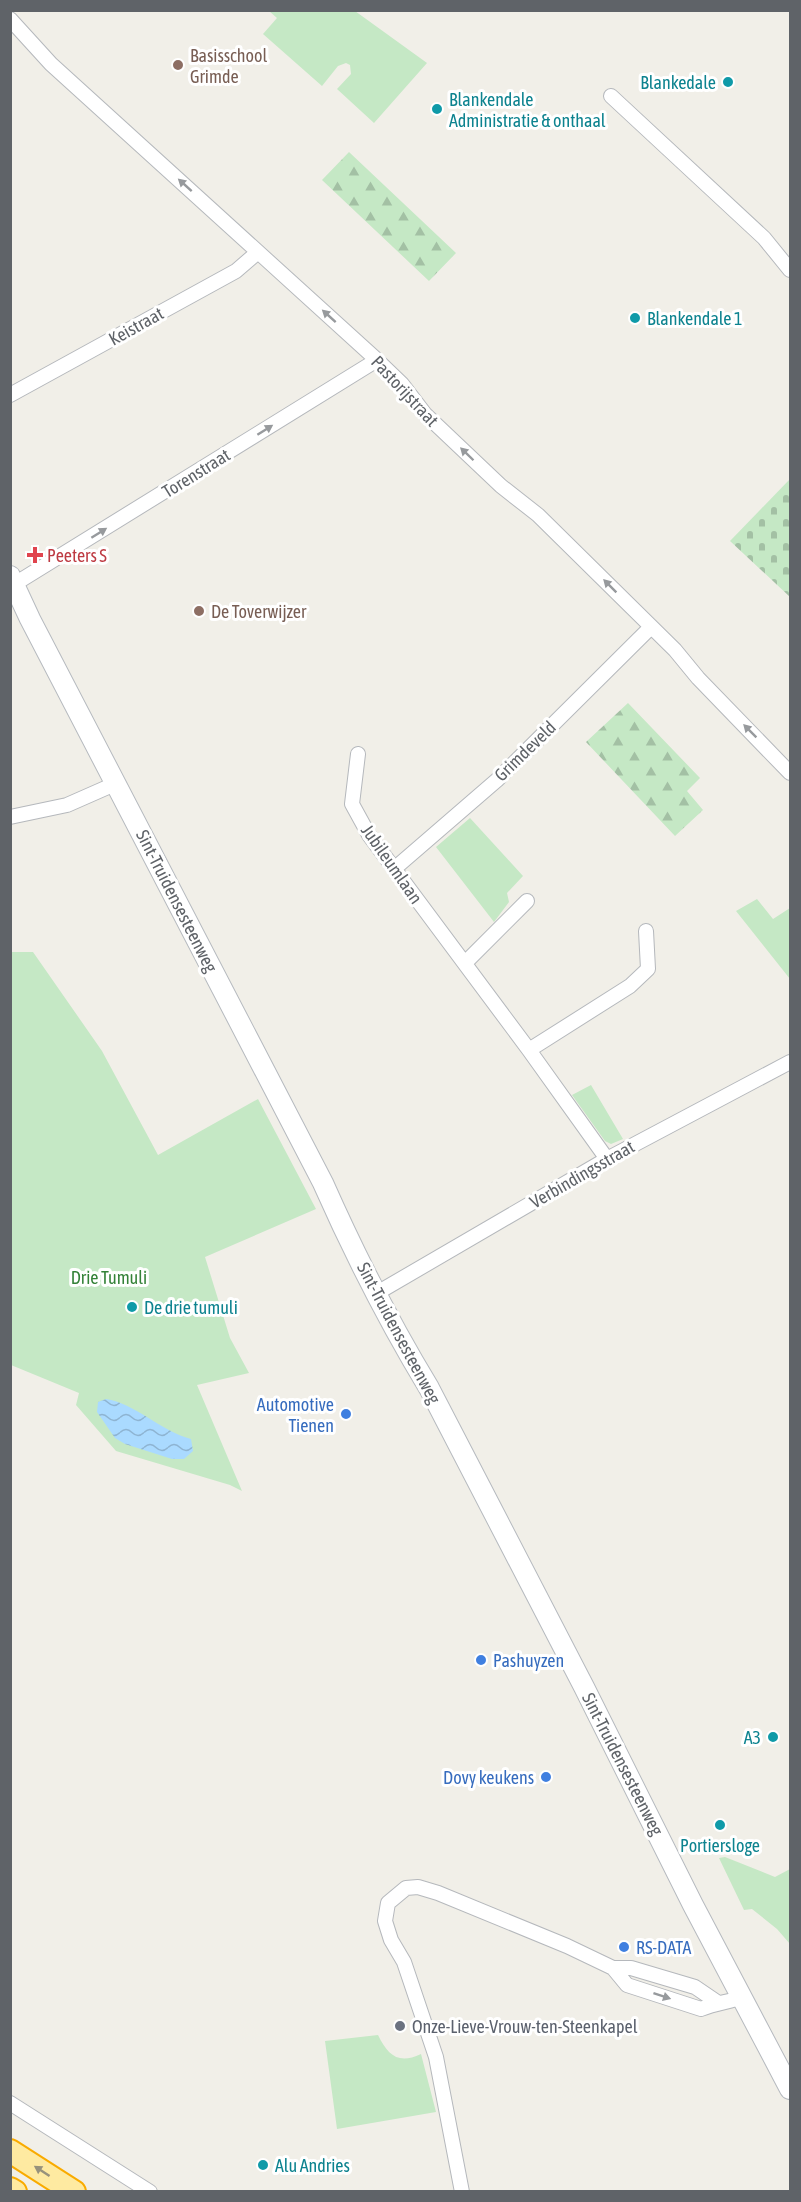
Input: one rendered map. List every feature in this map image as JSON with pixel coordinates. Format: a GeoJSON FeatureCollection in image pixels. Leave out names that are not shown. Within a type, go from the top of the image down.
{"type":"FeatureCollection","features":[{"type":"Feature","properties":{"kind":"highway"},"geometry":{"type":"LineString","coordinates":[[10,2151],[74,2192]]}},
{"type":"Feature","properties":{"kind":"highway"},"geometry":{"type":"LineString","coordinates":[[10,2189],[15,2192]]}},
{"type":"Feature","properties":{"kind":"main road","name":"Sint-Truidensesteenweg"},"geometry":{"type":"LineString","coordinates":[[12,580],[323,1183],[406,1350],[441,1411],[584,1687],[693,1905],[790,2089]]}},
{"type":"Feature","properties":{"kind":"street","name":"Pastorijstraat"},"geometry":{"type":"LineString","coordinates":[[10,19],[30,38],[51,64],[377,360],[402,384],[425,414],[501,486],[538,515],[675,650],[698,678],[790,773]]}},
{"type":"Feature","properties":{"kind":"street"},"geometry":{"type":"LineString","coordinates":[[611,96],[764,238],[790,270]]}},
{"type":"Feature","properties":{"kind":"street","name":"Keistraat"},"geometry":{"type":"LineString","coordinates":[[10,395],[236,271],[258,252]]}},
{"type":"Feature","properties":{"kind":"street","name":"Torenstraat"},"geometry":{"type":"LineString","coordinates":[[12,580],[377,360]]}},
{"type":"Feature","properties":{"kind":"street","name":"Grimdeveld"},"geometry":{"type":"LineString","coordinates":[[394,869],[497,780],[651,627]]}},
{"type":"Feature","properties":{"kind":"street","name":"Jubileumlaan"},"geometry":{"type":"LineString","coordinates":[[358,754],[352,804],[369,835],[530,1050],[607,1159]]}},
{"type":"Feature","properties":{"kind":"street"},"geometry":{"type":"LineString","coordinates":[[10,817],[66,805],[117,783]]}},
{"type":"Feature","properties":{"kind":"street"},"geometry":{"type":"LineString","coordinates":[[465,963],[527,901]]}},
{"type":"Feature","properties":{"kind":"street"},"geometry":{"type":"LineString","coordinates":[[530,1050],[630,986],[648,969],[646,931]]}},
{"type":"Feature","properties":{"kind":"street","name":"Verbindingsstraat"},"geometry":{"type":"LineString","coordinates":[[377,1293],[607,1159],[790,1062]]}},
{"type":"Feature","properties":{"kind":"street"},"geometry":{"type":"LineString","coordinates":[[462,2192],[436,2057],[404,1962],[387,1931],[385,1921],[388,1903],[406,1888],[418,1887],[529,1929],[613,1968],[631,1968],[695,1987],[717,2002],[729,2002],[743,1997]]}},
{"type":"Feature","properties":{"kind":"street"},"geometry":{"type":"LineString","coordinates":[[10,2103],[150,2192]]}},
{"type":"Feature","properties":{"kind":"green space"},"geometry":{"type":"Polygon","coordinates":[[[269,11],[355,11],[427,63],[374,123],[337,89],[351,74],[350,65],[346,63],[338,66],[322,86],[263,34],[277,18],[269,11]]]}},
{"type":"Feature","properties":{"kind":"green space"},"geometry":{"type":"Polygon","coordinates":[[[349,152],[456,253],[429,281],[322,180],[349,152]]]}},
{"type":"Feature","properties":{"kind":"green space"},"geometry":{"type":"Polygon","coordinates":[[[790,479],[790,597],[730,541],[790,479]]]}},
{"type":"Feature","properties":{"kind":"green space"},"geometry":{"type":"Polygon","coordinates":[[[628,703],[700,778],[687,791],[703,810],[675,836],[586,742],[628,703]]]}},
{"type":"Feature","properties":{"kind":"green space"},"geometry":{"type":"Polygon","coordinates":[[[470,818],[523,876],[507,893],[509,902],[494,922],[436,847],[470,818]]]}},
{"type":"Feature","properties":{"kind":"green space"},"geometry":{"type":"Polygon","coordinates":[[[757,899],[773,919],[790,908],[790,979],[736,911],[757,899]]]}},
{"type":"Feature","properties":{"kind":"green space","name":"Drie Tumuli"},"geometry":{"type":"Polygon","coordinates":[[[11,952],[33,952],[102,1051],[158,1155],[258,1099],[316,1209],[205,1257],[230,1338],[249,1373],[197,1385],[242,1491],[230,1485],[116,1451],[76,1405],[79,1393],[11,1365],[11,952]]]}},
{"type":"Feature","properties":{"kind":"green space"},"geometry":{"type":"Polygon","coordinates":[[[591,1085],[623,1139],[611,1144],[605,1141],[572,1095],[591,1085]]]}},
{"type":"Feature","properties":{"kind":"green space"},"geometry":{"type":"Polygon","coordinates":[[[725,1857],[775,1877],[790,1869],[790,1944],[777,1929],[752,1909],[744,1910],[719,1858],[725,1857]]]}},
{"type":"Feature","properties":{"kind":"green space"},"geometry":{"type":"Polygon","coordinates":[[[378,2035],[390,2053],[395,2056],[406,2058],[421,2054],[436,2112],[337,2129],[325,2041],[378,2035]]]}},
{"type":"Feature","properties":{"kind":"water"},"geometry":{"type":"Polygon","coordinates":[[[106,1399],[127,1406],[169,1430],[191,1439],[193,1451],[184,1459],[172,1459],[125,1444],[115,1438],[97,1412],[98,1402],[106,1399]]]}},
{"type":"Feature","properties":{"kind":"place","name":"Basisschool Grimde"},"geometry":{"type":"Point","coordinates":[178,65]}},
{"type":"Feature","properties":{"kind":"place","name":"Blankedale"},"geometry":{"type":"Point","coordinates":[728,82]}},
{"type":"Feature","properties":{"kind":"place","name":"Blankendale Administratie & onthaal"},"geometry":{"type":"Point","coordinates":[437,109]}},
{"type":"Feature","properties":{"kind":"place","name":"Blankendale 1"},"geometry":{"type":"Point","coordinates":[635,318]}},
{"type":"Feature","properties":{"kind":"place","name":"Peeters S"},"geometry":{"type":"Point","coordinates":[35,555]}},
{"type":"Feature","properties":{"kind":"place","name":"De Toverwijzer"},"geometry":{"type":"Point","coordinates":[199,611]}},
{"type":"Feature","properties":{"kind":"place","name":"De drie tumuli"},"geometry":{"type":"Point","coordinates":[132,1307]}},
{"type":"Feature","properties":{"kind":"place","name":"Automotive Tienen"},"geometry":{"type":"Point","coordinates":[346,1414]}},
{"type":"Feature","properties":{"kind":"place","name":"Pashuyzen"},"geometry":{"type":"Point","coordinates":[481,1660]}},
{"type":"Feature","properties":{"kind":"place","name":"A3"},"geometry":{"type":"Point","coordinates":[773,1737]}},
{"type":"Feature","properties":{"kind":"place","name":"Dovy keukens"},"geometry":{"type":"Point","coordinates":[546,1777]}},
{"type":"Feature","properties":{"kind":"place","name":"Portiersloge"},"geometry":{"type":"Point","coordinates":[720,1825]}},
{"type":"Feature","properties":{"kind":"place","name":"RS-DATA"},"geometry":{"type":"Point","coordinates":[624,1947]}},
{"type":"Feature","properties":{"kind":"place","name":"Onze-Lieve-Vrouw-ten-Steenkapel"},"geometry":{"type":"Point","coordinates":[400,2026]}},
{"type":"Feature","properties":{"kind":"place","name":"Alu Andries"},"geometry":{"type":"Point","coordinates":[263,2165]}}]}
